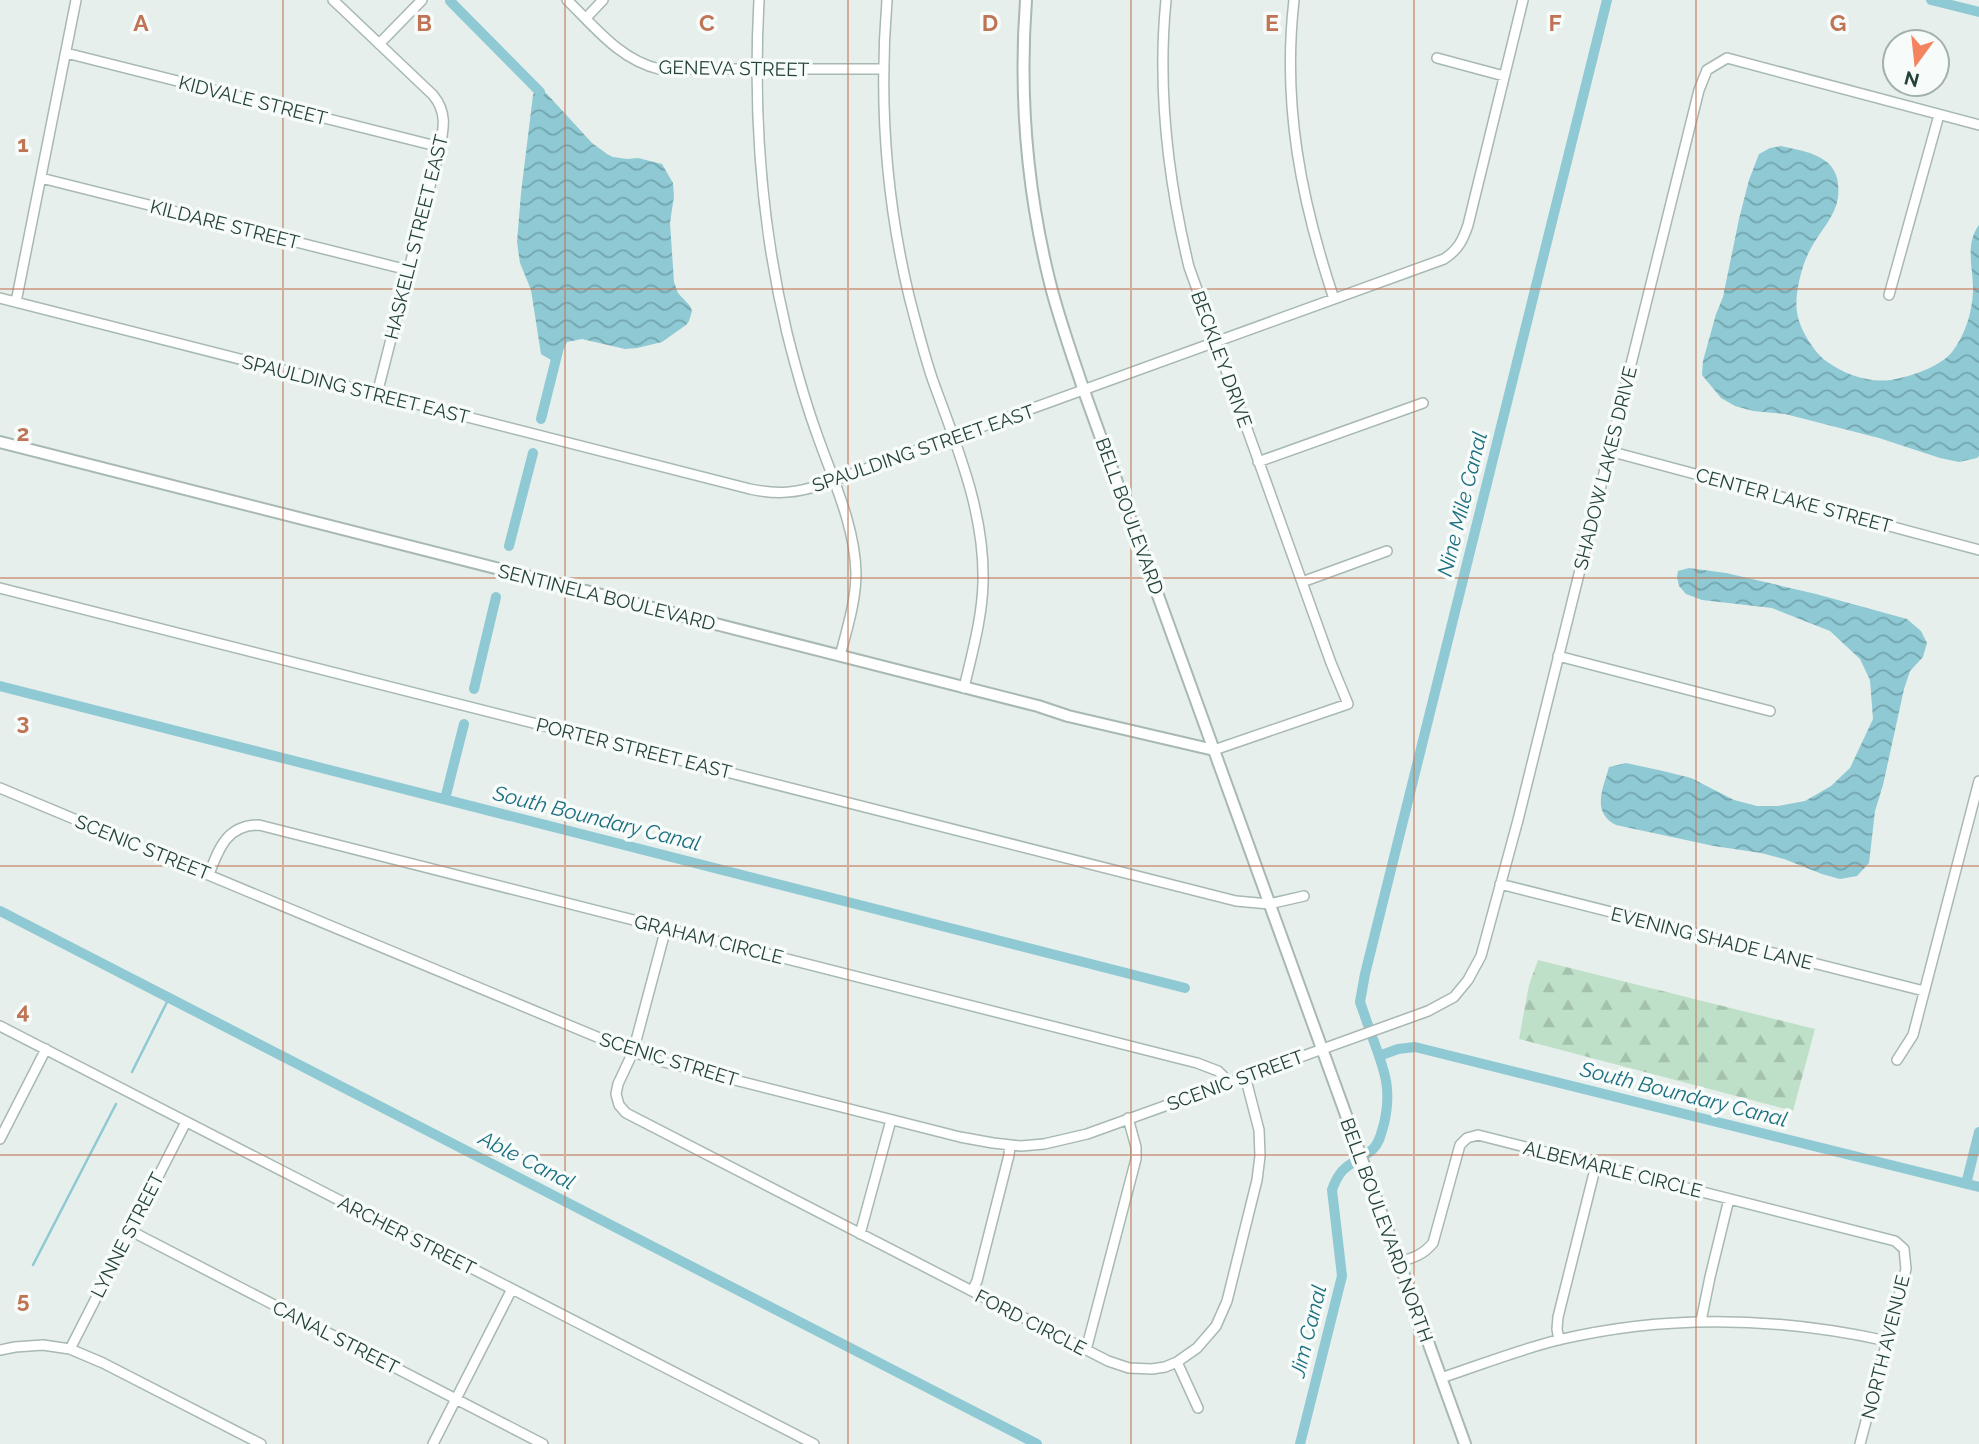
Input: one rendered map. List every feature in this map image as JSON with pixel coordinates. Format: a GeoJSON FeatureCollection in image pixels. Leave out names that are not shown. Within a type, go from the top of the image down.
{"type":"FeatureCollection","features":[{"type":"Feature","properties":{"kind":"street"},"geometry":{"type":"LineString","coordinates":[[16,302],[76,0]]}},
{"type":"Feature","properties":{"kind":"street","name":"HASKELL STREET EAST"},"geometry":{"type":"LineString","coordinates":[[332,0],[439,103],[444,113],[440,147],[377,394]]}},
{"type":"Feature","properties":{"kind":"street"},"geometry":{"type":"LineString","coordinates":[[379,44],[422,0]]}},
{"type":"Feature","properties":{"kind":"street","name":"GENEVA STREET"},"geometry":{"type":"LineString","coordinates":[[567,0],[621,52],[648,66],[670,70],[883,69]]}},
{"type":"Feature","properties":{"kind":"street"},"geometry":{"type":"LineString","coordinates":[[586,18],[603,0]]}},
{"type":"Feature","properties":{"kind":"street"},"geometry":{"type":"LineString","coordinates":[[759,0],[757,69],[761,170],[768,232],[778,290],[807,404],[851,535],[856,572],[853,601],[841,656]]}},
{"type":"Feature","properties":{"kind":"street"},"geometry":{"type":"LineString","coordinates":[[887,0],[883,69],[886,139],[898,237],[919,333],[966,474],[979,524],[983,561],[981,609],[964,688]]}},
{"type":"Feature","properties":{"kind":"street","name":"BELL BOULEVARD"},"geometry":{"type":"LineString","coordinates":[[1026,0],[1025,118],[1034,201],[1051,285],[1084,391],[1310,1016]]}},
{"type":"Feature","properties":{"kind":"street","name":"BECKLEY DRIVE"},"geometry":{"type":"LineString","coordinates":[[1166,0],[1163,58],[1170,169],[1178,223],[1189,267],[1348,704],[1214,750]]}},
{"type":"Feature","properties":{"kind":"street"},"geometry":{"type":"LineString","coordinates":[[1294,0],[1290,64],[1294,142],[1310,222],[1334,299]]}},
{"type":"Feature","properties":{"kind":"street","name":"SPAULDING STREET EAST"},"geometry":{"type":"LineString","coordinates":[[0,298],[772,494],[814,488],[1444,259],[1453,253],[1460,245],[1468,225],[1523,0]]}},
{"type":"Feature","properties":{"kind":"street","name":"KIDVALE STREET"},"geometry":{"type":"LineString","coordinates":[[66,53],[440,147]]}},
{"type":"Feature","properties":{"kind":"street"},"geometry":{"type":"LineString","coordinates":[[1437,58],[1504,76]]}},
{"type":"Feature","properties":{"kind":"street","name":"SHADOW LAKES DRIVE"},"geometry":{"type":"LineString","coordinates":[[1322,1049],[1428,1012],[1454,997],[1468,980],[1481,956],[1699,90],[1707,70],[1727,58],[1979,125]]}},
{"type":"Feature","properties":{"kind":"street"},"geometry":{"type":"LineString","coordinates":[[1889,295],[1939,115]]}},
{"type":"Feature","properties":{"kind":"street","name":"KILDARE STREET"},"geometry":{"type":"LineString","coordinates":[[41,178],[408,271]]}},
{"type":"Feature","properties":{"kind":"street"},"geometry":{"type":"LineString","coordinates":[[1258,462],[1423,403]]}},
{"type":"Feature","properties":{"kind":"street","name":"SENTINELA BOULEVARD"},"geometry":{"type":"LineString","coordinates":[[0,442],[1068,716],[1214,750]]}},
{"type":"Feature","properties":{"kind":"street","name":"CENTER LAKE STREET"},"geometry":{"type":"LineString","coordinates":[[1609,451],[1979,550]]}},
{"type":"Feature","properties":{"kind":"street"},"geometry":{"type":"LineString","coordinates":[[1302,582],[1387,551]]}},
{"type":"Feature","properties":{"kind":"street","name":"PORTER STREET EAST"},"geometry":{"type":"LineString","coordinates":[[0,588],[1236,901],[1269,904],[1304,896]]}},
{"type":"Feature","properties":{"kind":"street"},"geometry":{"type":"LineString","coordinates":[[1558,656],[1770,711]]}},
{"type":"Feature","properties":{"kind":"street"},"geometry":{"type":"LineString","coordinates":[[1897,1060],[1913,1035],[1979,780]]}},
{"type":"Feature","properties":{"kind":"street","name":"SCENIC STREET"},"geometry":{"type":"LineString","coordinates":[[0,788],[633,1052],[960,1137],[1010,1145],[1065,1140],[1322,1049]]}},
{"type":"Feature","properties":{"kind":"street","name":"GRAHAM CIRCLE"},"geometry":{"type":"LineString","coordinates":[[209,874],[216,856],[229,836],[237,829],[259,825],[1196,1063],[1218,1071],[1229,1082]]}},
{"type":"Feature","properties":{"kind":"street","name":"EVENING SHADE LANE"},"geometry":{"type":"LineString","coordinates":[[1500,884],[1924,991]]}},
{"type":"Feature","properties":{"kind":"street"},"geometry":{"type":"LineString","coordinates":[[633,1052],[666,928]]}},
{"type":"Feature","properties":{"kind":"street","name":"BELL BOULEVARD NORTH"},"geometry":{"type":"LineString","coordinates":[[1310,1016],[1465,1444]]}},
{"type":"Feature","properties":{"kind":"street","name":"ARCHER STREET"},"geometry":{"type":"LineString","coordinates":[[0,1026],[814,1444]]}},
{"type":"Feature","properties":{"kind":"street"},"geometry":{"type":"LineString","coordinates":[[0,1139],[46,1049]]}},
{"type":"Feature","properties":{"kind":"street","name":"FORD CIRCLE"},"geometry":{"type":"LineString","coordinates":[[633,1052],[616,1094],[626,1113],[1086,1350],[1119,1365],[1140,1369],[1165,1367],[1190,1354],[1208,1338],[1222,1314],[1257,1180],[1260,1156],[1259,1130],[1245,1076]]}},
{"type":"Feature","properties":{"kind":"street"},"geometry":{"type":"LineString","coordinates":[[1086,1350],[1136,1159],[1136,1147],[1128,1118]]}},
{"type":"Feature","properties":{"kind":"street"},"geometry":{"type":"LineString","coordinates":[[860,1234],[891,1120]]}},
{"type":"Feature","properties":{"kind":"street","name":"LYNNE STREET"},"geometry":{"type":"LineString","coordinates":[[70,1349],[186,1122]]}},
{"type":"Feature","properties":{"kind":"street","name":"ALBEMARLE CIRCLE"},"geometry":{"type":"LineString","coordinates":[[1399,1262],[1426,1251],[1433,1243],[1460,1145],[1467,1138],[1478,1135],[1895,1241],[1904,1249]]}},
{"type":"Feature","properties":{"kind":"street"},"geometry":{"type":"LineString","coordinates":[[972,1292],[1010,1145]]}},
{"type":"Feature","properties":{"kind":"street"},"geometry":{"type":"LineString","coordinates":[[1559,1340],[1558,1317],[1596,1165]]}},
{"type":"Feature","properties":{"kind":"street"},"geometry":{"type":"LineString","coordinates":[[1701,1321],[1729,1199]]}},
{"type":"Feature","properties":{"kind":"street","name":"CANAL STREET"},"geometry":{"type":"LineString","coordinates":[[129,1230],[543,1444]]}},
{"type":"Feature","properties":{"kind":"street","name":"NORTH AVENUE"},"geometry":{"type":"LineString","coordinates":[[1860,1444],[1906,1269],[1904,1249]]}},
{"type":"Feature","properties":{"kind":"street"},"geometry":{"type":"LineString","coordinates":[[433,1444],[512,1289]]}},
{"type":"Feature","properties":{"kind":"street"},"geometry":{"type":"LineString","coordinates":[[1441,1378],[1559,1340],[1611,1329],[1701,1321],[1791,1325],[1887,1341]]}},
{"type":"Feature","properties":{"kind":"street"},"geometry":{"type":"LineString","coordinates":[[0,1350],[43,1345],[70,1349],[103,1363],[261,1444]]}},
{"type":"Feature","properties":{"kind":"street"},"geometry":{"type":"LineString","coordinates":[[1177,1362],[1198,1408]]}},
{"type":"Feature","properties":{"kind":"green space"},"geometry":{"type":"Polygon","coordinates":[[[1538,960],[1815,1029],[1793,1111],[1519,1039],[1529,985],[1538,960]]]}},
{"type":"Feature","properties":{"kind":"water"},"geometry":{"type":"Polygon","coordinates":[[[539,87],[592,143],[607,154],[662,164],[673,183],[670,223],[674,282],[678,293],[692,311],[686,325],[662,342],[625,349],[582,339],[567,342],[558,362],[541,354],[531,290],[520,263],[517,242],[533,95],[539,87]]]}},
{"type":"Feature","properties":{"kind":"water"},"geometry":{"type":"Polygon","coordinates":[[[1781,146],[1822,159],[1834,170],[1837,178],[1838,200],[1831,217],[1807,256],[1799,280],[1796,305],[1804,332],[1821,357],[1848,374],[1882,381],[1898,379],[1932,367],[1952,352],[1964,331],[1971,308],[1971,249],[1974,233],[1979,225],[1977,458],[1959,462],[1940,458],[1879,438],[1785,414],[1735,406],[1721,398],[1702,375],[1703,361],[1723,297],[1749,180],[1759,154],[1781,146]]]}},
{"type":"Feature","properties":{"kind":"water"},"geometry":{"type":"Polygon","coordinates":[[[1689,568],[1726,573],[1816,594],[1907,619],[1921,631],[1927,643],[1923,657],[1910,671],[1904,689],[1875,811],[1869,863],[1857,876],[1840,879],[1761,853],[1616,825],[1604,814],[1601,799],[1609,767],[1626,763],[1691,778],[1734,800],[1757,806],[1778,806],[1805,801],[1831,786],[1850,768],[1873,719],[1870,680],[1860,659],[1830,631],[1772,608],[1702,600],[1686,594],[1679,586],[1677,577],[1678,571],[1689,568]]]}},
{"type":"Feature","properties":{"kind":"waterway","name":"Nine Mile Canal"},"geometry":{"type":"LineString","coordinates":[[1368,1025],[1360,1002],[1365,974],[1607,0]]}},
{"type":"Feature","properties":{"kind":"waterway","name":"Nine Mile Canal"},"geometry":{"type":"LineString","coordinates":[[1931,0],[1979,12]]}},
{"type":"Feature","properties":{"kind":"waterway"},"geometry":{"type":"LineString","coordinates":[[450,1],[540,92]]}},
{"type":"Feature","properties":{"kind":"waterway"},"geometry":{"type":"LineString","coordinates":[[541,419],[558,351]]}},
{"type":"Feature","properties":{"kind":"waterway"},"geometry":{"type":"LineString","coordinates":[[509,546],[533,453]]}},
{"type":"Feature","properties":{"kind":"waterway"},"geometry":{"type":"LineString","coordinates":[[474,689],[496,597]]}},
{"type":"Feature","properties":{"kind":"waterway","name":"South Boundary Canal"},"geometry":{"type":"LineString","coordinates":[[0,686],[1185,988]]}},
{"type":"Feature","properties":{"kind":"waterway"},"geometry":{"type":"LineString","coordinates":[[445,799],[464,724]]}},
{"type":"Feature","properties":{"kind":"waterway","name":"Able Canal"},"geometry":{"type":"LineString","coordinates":[[0,911],[1037,1444]]}},
{"type":"Feature","properties":{"kind":"waterway"},"geometry":{"type":"LineString","coordinates":[[132,1072],[169,998]]}},
{"type":"Feature","properties":{"kind":"waterway","name":"Jim Canal"},"geometry":{"type":"LineString","coordinates":[[1300,1444],[1342,1276],[1332,1190],[1344,1169],[1375,1146],[1384,1124],[1386,1081],[1373,1039]]}},
{"type":"Feature","properties":{"kind":"waterway","name":"South Boundary Canal"},"geometry":{"type":"LineString","coordinates":[[1379,1056],[1398,1049],[1415,1047],[1979,1187]]}},
{"type":"Feature","properties":{"kind":"waterway"},"geometry":{"type":"LineString","coordinates":[[33,1265],[116,1104]]}},
{"type":"Feature","properties":{"kind":"waterway"},"geometry":{"type":"LineString","coordinates":[[1966,1184],[1979,1132]]}}]}
